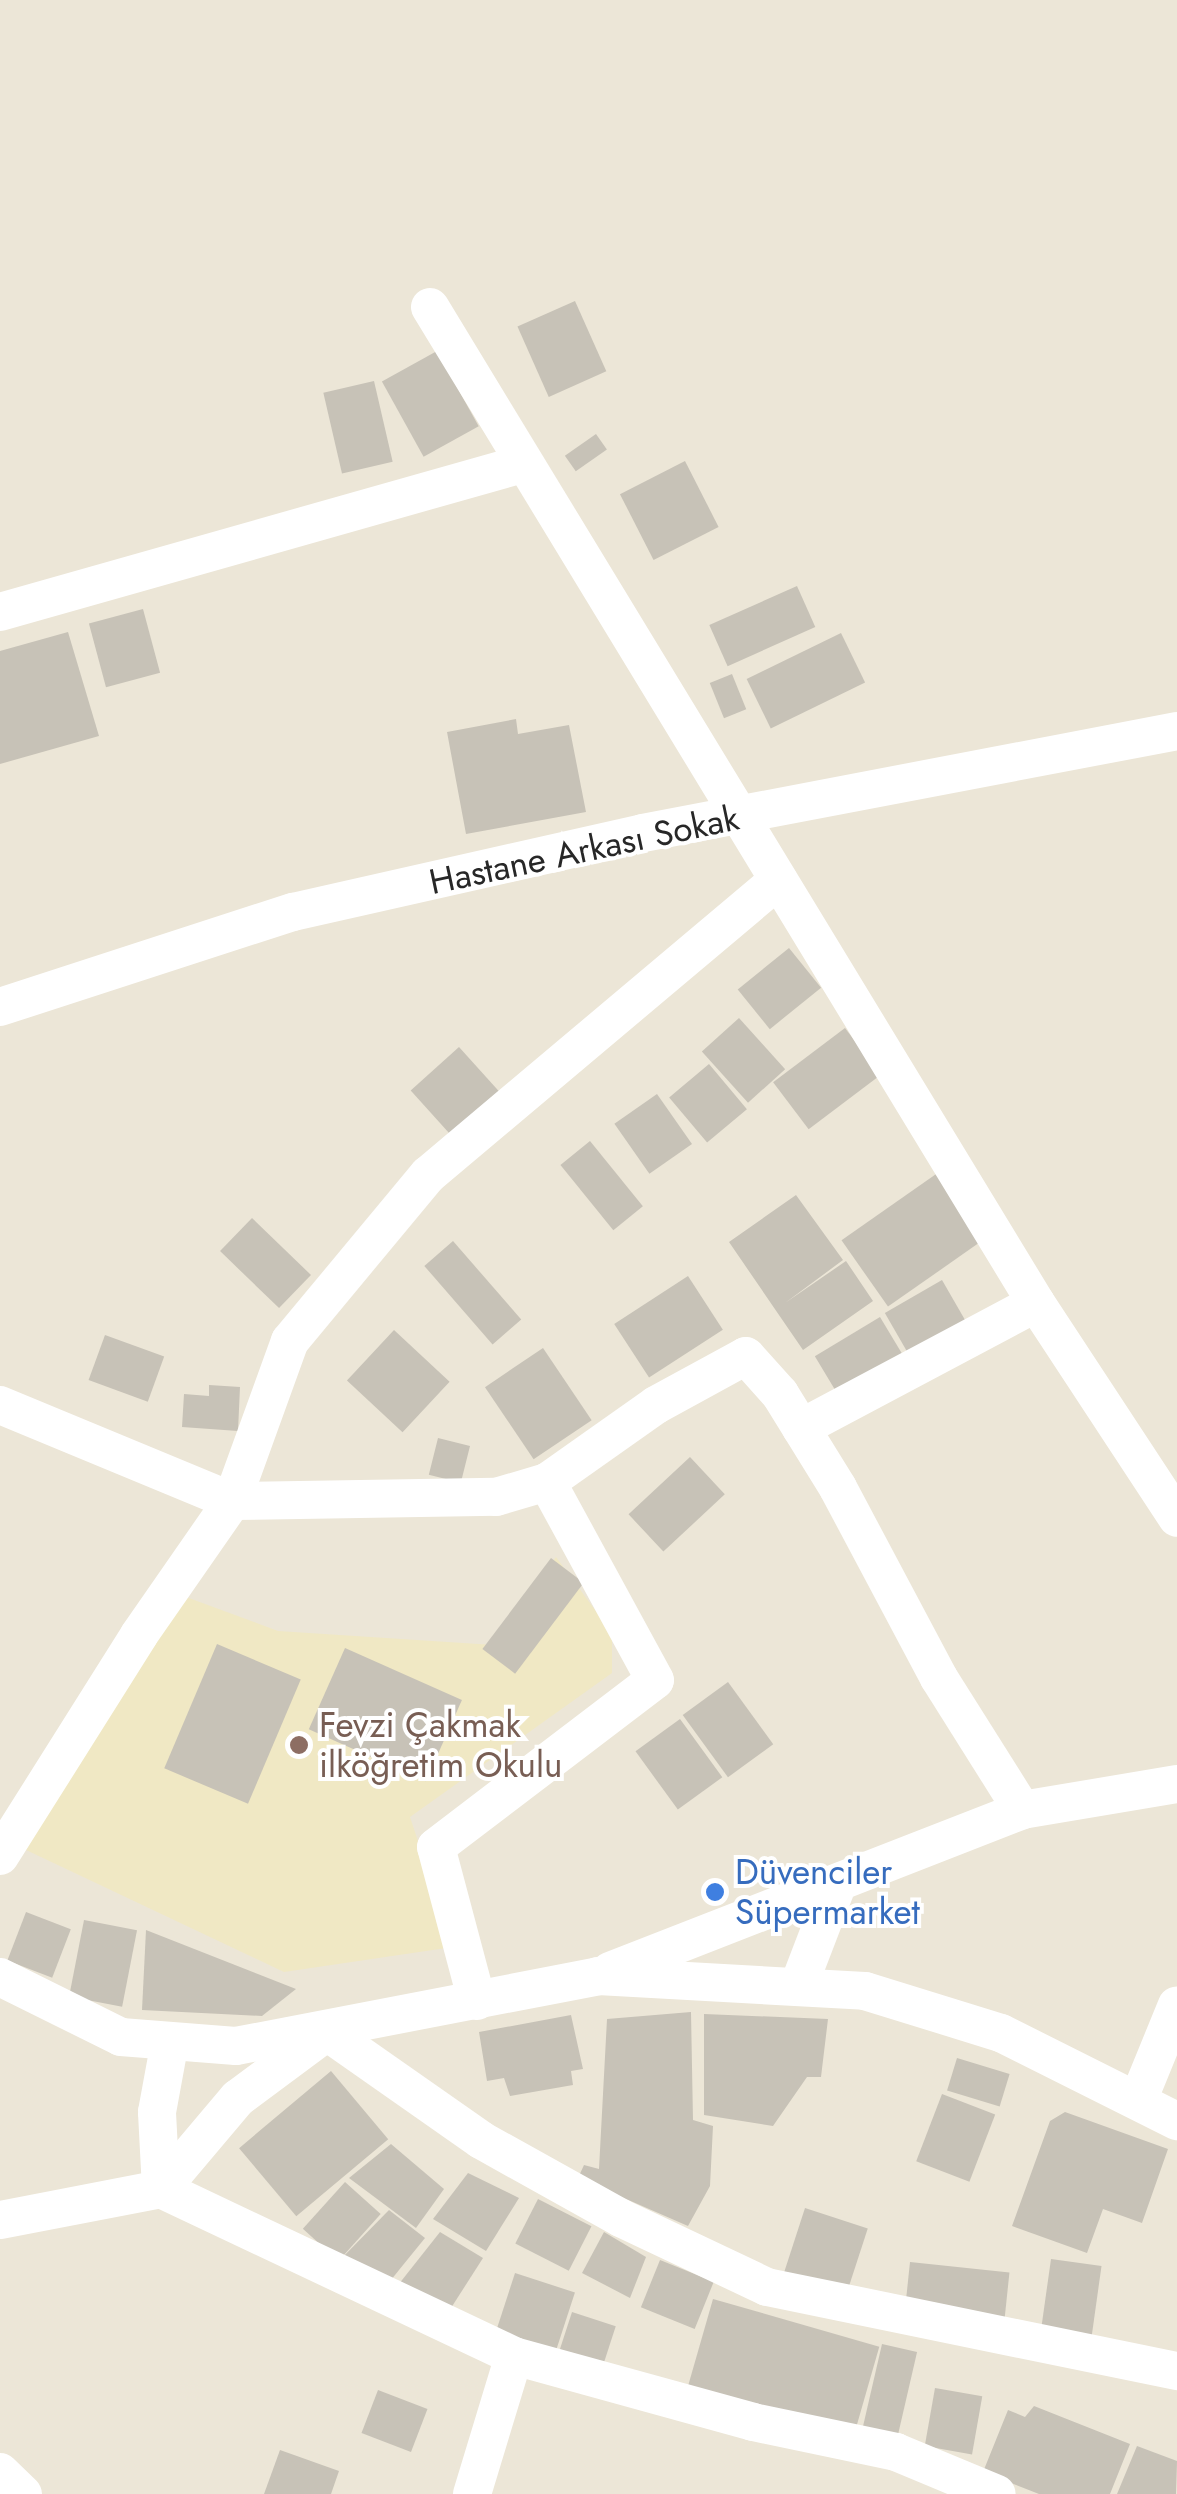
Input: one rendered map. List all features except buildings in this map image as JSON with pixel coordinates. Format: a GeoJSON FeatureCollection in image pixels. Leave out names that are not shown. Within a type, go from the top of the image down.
{"type":"FeatureCollection","features":[{"type":"Feature","properties":{"kind":"street"},"geometry":{"type":"LineString","coordinates":[[430,307],[522,464],[742,817],[1036,1303],[1177,1518]]}},
{"type":"Feature","properties":{"kind":"street"},"geometry":{"type":"LineString","coordinates":[[0,612],[522,464]]}},
{"type":"Feature","properties":{"kind":"street","name":"Hastane Arkası Sokak"},"geometry":{"type":"LineString","coordinates":[[0,1007],[293,912],[742,817],[1177,731]]}},
{"type":"Feature","properties":{"kind":"street"},"geometry":{"type":"LineString","coordinates":[[0,1856],[138,1636],[232,1502],[290,1341],[428,1174],[778,880]]}},
{"type":"Feature","properties":{"kind":"street"},"geometry":{"type":"LineString","coordinates":[[801,1428],[1036,1303]]}},
{"type":"Feature","properties":{"kind":"street"},"geometry":{"type":"LineString","coordinates":[[0,1405],[232,1502],[496,1497],[546,1482],[656,1405],[746,1356],[801,1428],[939,1678],[1022,1810]]}},
{"type":"Feature","properties":{"kind":"street"},"geometry":{"type":"LineString","coordinates":[[476,2001],[436,1847],[654,1680],[546,1482]]}},
{"type":"Feature","properties":{"kind":"street"},"geometry":{"type":"LineString","coordinates":[[0,1977],[90,2026],[170,2041],[236,2046],[327,2032],[598,1976],[1022,1810],[1177,1784]]}},
{"type":"Feature","properties":{"kind":"street"},"geometry":{"type":"LineString","coordinates":[[798,1987],[838,1884]]}},
{"type":"Feature","properties":{"kind":"street"},"geometry":{"type":"LineString","coordinates":[[598,1976],[865,1990],[936,2010],[1138,2098],[1177,2120]]}},
{"type":"Feature","properties":{"kind":"street"},"geometry":{"type":"LineString","coordinates":[[1138,2098],[1177,2005]]}},
{"type":"Feature","properties":{"kind":"street"},"geometry":{"type":"LineString","coordinates":[[162,2188],[238,2098],[327,2032]]}},
{"type":"Feature","properties":{"kind":"street"},"geometry":{"type":"LineString","coordinates":[[327,2032],[482,2140],[622,2218],[768,2287],[1177,2371]]}},
{"type":"Feature","properties":{"kind":"street"},"geometry":{"type":"LineString","coordinates":[[162,2188],[158,2112],[170,2041]]}},
{"type":"Feature","properties":{"kind":"street"},"geometry":{"type":"LineString","coordinates":[[0,2220],[162,2188],[514,2356],[918,2477],[997,2494]]}},
{"type":"Feature","properties":{"kind":"street"},"geometry":{"type":"LineString","coordinates":[[472,2494],[514,2356]]}},
{"type":"Feature","properties":{"kind":"street"},"geometry":{"type":"LineString","coordinates":[[0,2472],[23,2494]]}},
{"type":"Feature","properties":{"kind":"shaded area","name":"Fevzi Çakmak ilköğretim Okulu"},"geometry":{"type":"Polygon","coordinates":[[[556,1557],[612,1633],[612,1673],[410,1817],[453,1947],[284,1972],[24,1849],[178,1594],[278,1631],[494,1645],[556,1557]]]}},
{"type":"Feature","properties":{"kind":"place","name":"Fevzi Çakmak ilköğretim Okulu"},"geometry":{"type":"Point","coordinates":[299,1745]}},
{"type":"Feature","properties":{"kind":"place","name":"Düvenciler Süpermarket"},"geometry":{"type":"Point","coordinates":[715,1892]}}]}
